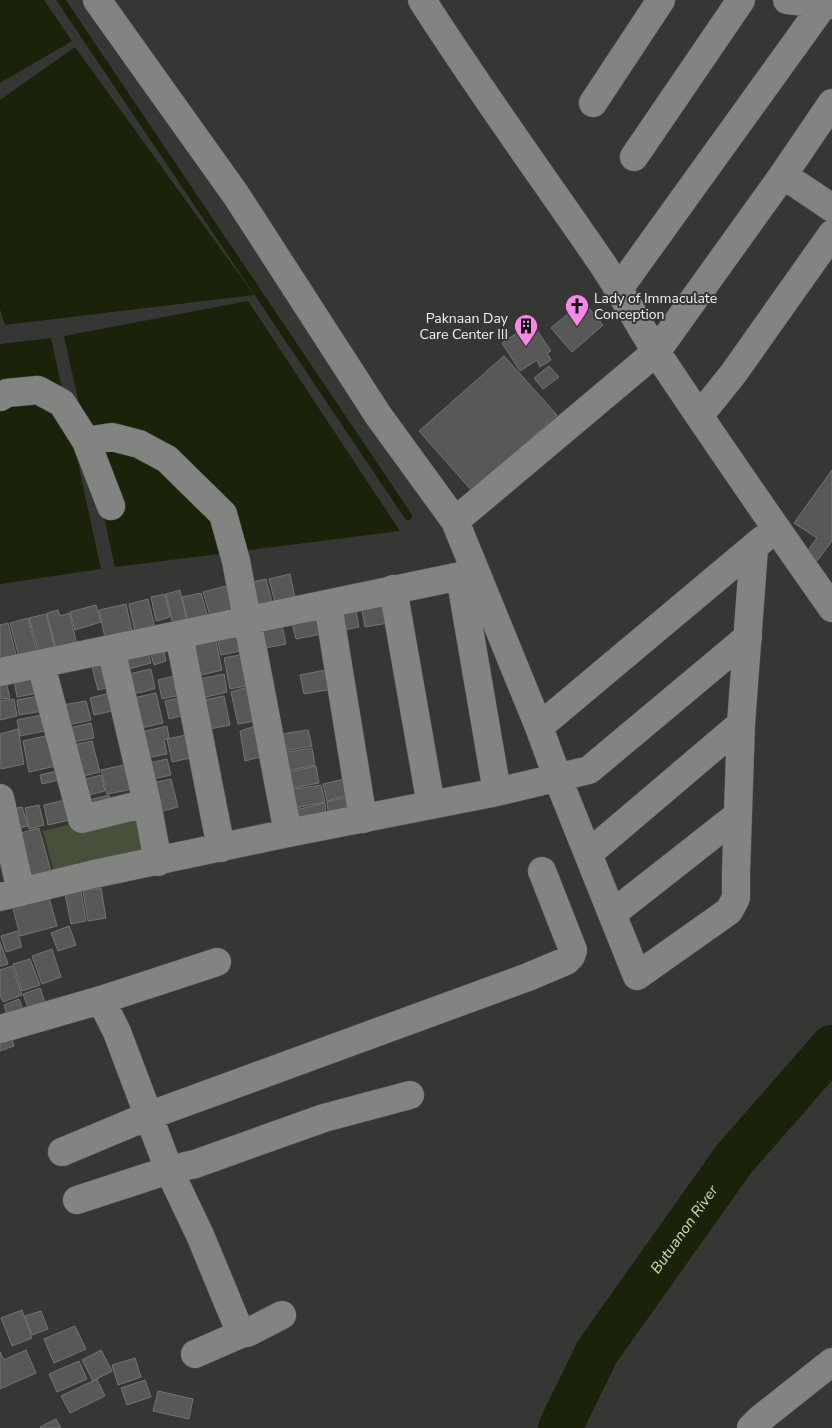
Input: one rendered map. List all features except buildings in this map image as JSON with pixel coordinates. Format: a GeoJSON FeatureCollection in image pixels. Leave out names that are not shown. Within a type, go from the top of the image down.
{"type":"FeatureCollection","features":[{"type":"Feature","properties":{"kind":"street"},"geometry":{"type":"LineString","coordinates":[[97,0],[236,195],[367,399],[455,521],[468,574],[497,792]]}},
{"type":"Feature","properties":{"kind":"street"},"geometry":{"type":"LineString","coordinates":[[422,0],[452,47],[600,261],[656,352],[700,415],[735,471],[832,608]]}},
{"type":"Feature","properties":{"kind":"street"},"geometry":{"type":"LineString","coordinates":[[593,103],[661,0]]}},
{"type":"Feature","properties":{"kind":"street"},"geometry":{"type":"LineString","coordinates":[[634,156],[741,0]]}},
{"type":"Feature","properties":{"kind":"street"},"geometry":{"type":"LineString","coordinates":[[618,290],[828,5],[787,0]]}},
{"type":"Feature","properties":{"kind":"street"},"geometry":{"type":"LineString","coordinates":[[455,521],[656,352],[783,176],[832,103]]}},
{"type":"Feature","properties":{"kind":"street"},"geometry":{"type":"LineString","coordinates":[[783,176],[832,208]]}},
{"type":"Feature","properties":{"kind":"street"},"geometry":{"type":"LineString","coordinates":[[700,415],[733,374],[832,234]]}},
{"type":"Feature","properties":{"kind":"street"},"geometry":{"type":"LineString","coordinates":[[0,397],[7,393],[38,390],[62,403],[86,441],[111,506]]}},
{"type":"Feature","properties":{"kind":"street"},"geometry":{"type":"LineString","coordinates":[[86,441],[112,437],[139,444],[167,459],[222,514],[236,561],[288,833]]}},
{"type":"Feature","properties":{"kind":"street"},"geometry":{"type":"LineString","coordinates":[[539,727],[754,548],[775,527]]}},
{"type":"Feature","properties":{"kind":"street"},"geometry":{"type":"LineString","coordinates":[[468,574],[539,727],[637,976],[729,911],[736,898],[741,724],[754,548]]}},
{"type":"Feature","properties":{"kind":"street"},"geometry":{"type":"LineString","coordinates":[[0,672],[42,665],[468,574]]}},
{"type":"Feature","properties":{"kind":"street"},"geometry":{"type":"LineString","coordinates":[[393,589],[431,805]]}},
{"type":"Feature","properties":{"kind":"street"},"geometry":{"type":"LineString","coordinates":[[328,604],[363,819]]}},
{"type":"Feature","properties":{"kind":"street"},"geometry":{"type":"LineString","coordinates":[[179,635],[221,848]]}},
{"type":"Feature","properties":{"kind":"street"},"geometry":{"type":"LineString","coordinates":[[0,798],[11,894],[94,874],[288,833],[558,779],[589,770],[748,637]]}},
{"type":"Feature","properties":{"kind":"street"},"geometry":{"type":"LineString","coordinates":[[111,649],[147,803],[158,862]]}},
{"type":"Feature","properties":{"kind":"street"},"geometry":{"type":"LineString","coordinates":[[42,665],[82,819],[147,803]]}},
{"type":"Feature","properties":{"kind":"street"},"geometry":{"type":"LineString","coordinates":[[588,854],[741,724]]}},
{"type":"Feature","properties":{"kind":"street"},"geometry":{"type":"LineString","coordinates":[[612,914],[738,815]]}},
{"type":"Feature","properties":{"kind":"street"},"geometry":{"type":"LineString","coordinates":[[62,1152],[148,1116],[528,977],[566,960],[571,956],[573,950],[542,871]]}},
{"type":"Feature","properties":{"kind":"street"},"geometry":{"type":"LineString","coordinates":[[0,1029],[101,1000],[217,962]]}},
{"type":"Feature","properties":{"kind":"street"},"geometry":{"type":"LineString","coordinates":[[101,1000],[117,1032],[169,1170],[200,1235],[241,1334]]}},
{"type":"Feature","properties":{"kind":"street"},"geometry":{"type":"LineString","coordinates":[[77,1200],[169,1170],[195,1164],[324,1118],[410,1095]]}},
{"type":"Feature","properties":{"kind":"street"},"geometry":{"type":"LineString","coordinates":[[195,1354],[247,1333],[282,1315]]}},
{"type":"Feature","properties":{"kind":"street"},"geometry":{"type":"LineString","coordinates":[[752,1428],[760,1419],[832,1362]]}},
{"type":"Feature","properties":{"kind":"shaded area"},"geometry":{"type":"Polygon","coordinates":[[[0,0],[44,0],[72,41],[0,83],[0,0]]]}},
{"type":"Feature","properties":{"kind":"shaded area"},"geometry":{"type":"Polygon","coordinates":[[[75,47],[254,295],[5,325],[0,309],[0,100],[75,47]]]}},
{"type":"Feature","properties":{"kind":"shaded area"},"geometry":{"type":"Polygon","coordinates":[[[248,301],[400,531],[115,567],[64,336],[248,301]]]}},
{"type":"Feature","properties":{"kind":"shaded area"},"geometry":{"type":"Polygon","coordinates":[[[51,338],[101,569],[0,584],[0,344],[51,338]]]}},
{"type":"Feature","properties":{"kind":"shaded area"},"geometry":{"type":"Polygon","coordinates":[[[138,808],[152,861],[56,879],[43,831],[138,808]]]}},
{"type":"Feature","properties":{"kind":"waterway"},"geometry":{"type":"LineString","coordinates":[[61,0],[408,516]]}},
{"type":"Feature","properties":{"kind":"waterway","name":"Butuanon River"},"geometry":{"type":"LineString","coordinates":[[560,1428],[597,1352],[734,1159],[832,1047]]}},
{"type":"Feature","properties":{"kind":"place","name":"Lady of Immaculate Conception"},"geometry":{"type":"Point","coordinates":[577,327]}},
{"type":"Feature","properties":{"kind":"place","name":"Paknaan Day Care Center III"},"geometry":{"type":"Point","coordinates":[526,347]}}]}
